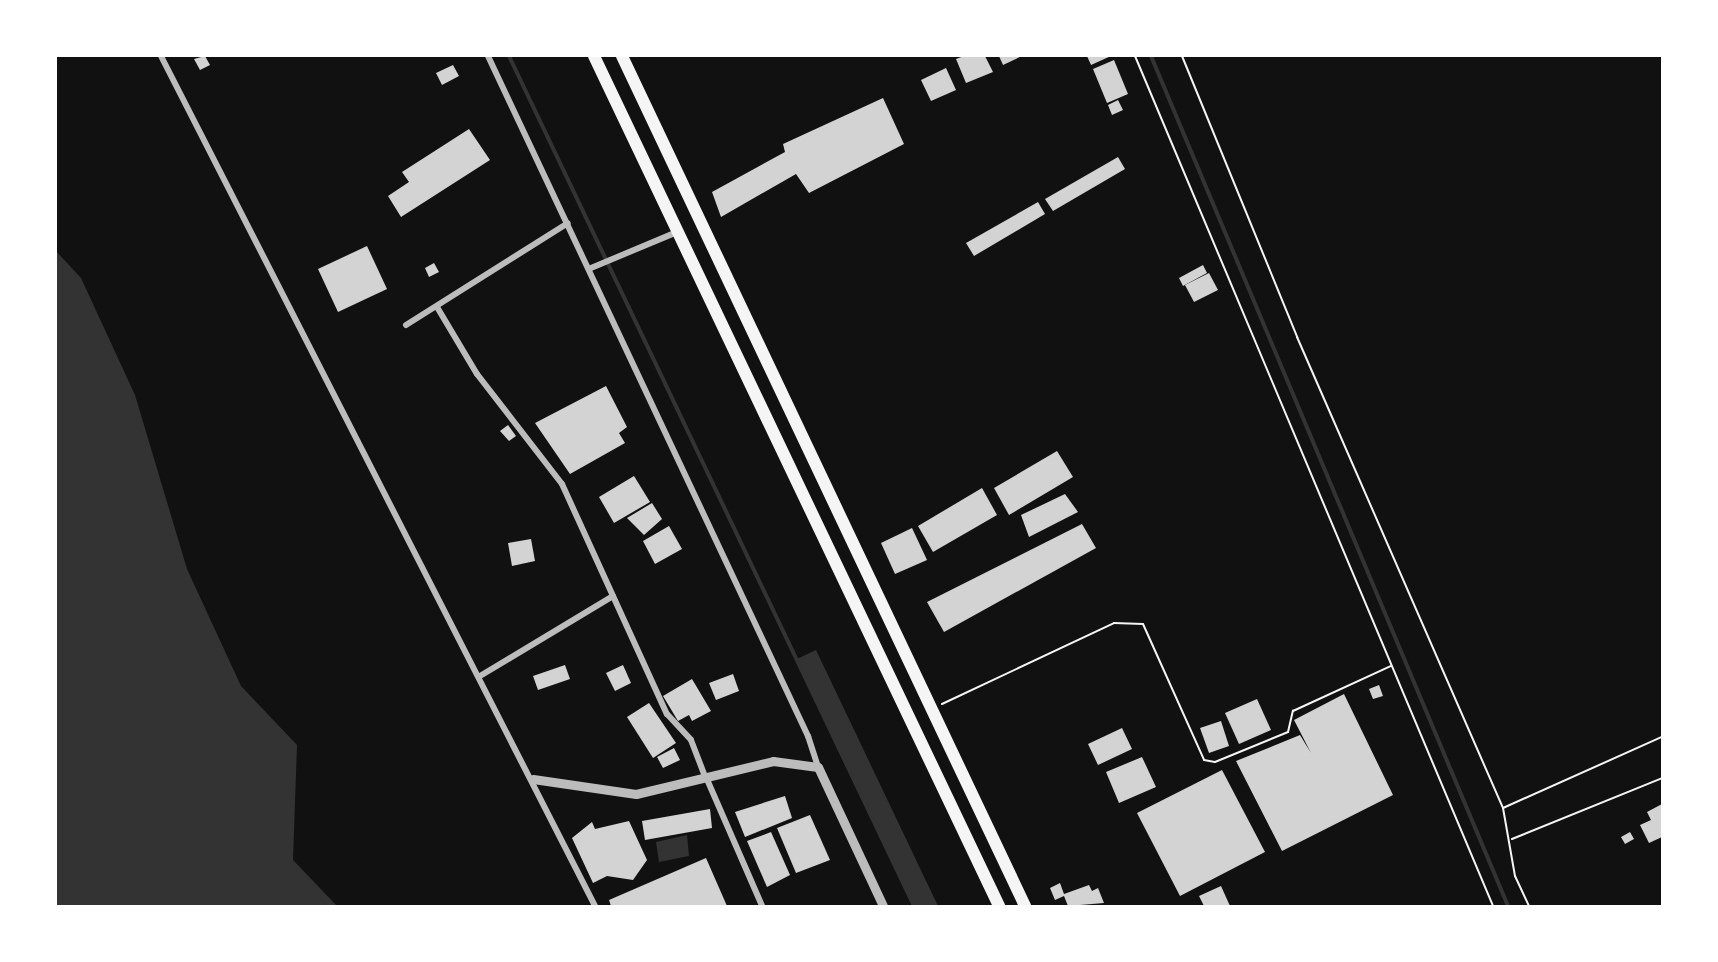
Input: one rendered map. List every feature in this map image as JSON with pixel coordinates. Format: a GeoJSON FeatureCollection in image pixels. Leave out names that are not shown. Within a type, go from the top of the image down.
{"type":"FeatureCollection","features":[{"type":"Feature","properties":{"kind":"main road"},"geometry":{"type":"LineString","coordinates":[[594,56],[999,906]]}},
{"type":"Feature","properties":{"kind":"main road"},"geometry":{"type":"LineString","coordinates":[[622,56],[1025,906]]}},
{"type":"Feature","properties":{"kind":"street"},"geometry":{"type":"LineString","coordinates":[[163,56],[533,779],[595,906]]}},
{"type":"Feature","properties":{"kind":"street"},"geometry":{"type":"LineString","coordinates":[[488,56],[591,268],[818,767],[884,906]]}},
{"type":"Feature","properties":{"kind":"street"},"geometry":{"type":"LineString","coordinates":[[406,325],[568,224]]}},
{"type":"Feature","properties":{"kind":"street"},"geometry":{"type":"LineString","coordinates":[[591,268],[677,232]]}},
{"type":"Feature","properties":{"kind":"street"},"geometry":{"type":"LineString","coordinates":[[437,307],[477,374],[562,484],[667,714],[691,740],[762,906]]}},
{"type":"Feature","properties":{"kind":"street"},"geometry":{"type":"LineString","coordinates":[[480,676],[613,596]]}},
{"type":"Feature","properties":{"kind":"street"},"geometry":{"type":"LineString","coordinates":[[533,779],[636,794],[773,761],[818,767]]}},
{"type":"Feature","properties":{"kind":"path"},"geometry":{"type":"LineString","coordinates":[[1135,56],[1493,906]]}},
{"type":"Feature","properties":{"kind":"path"},"geometry":{"type":"LineString","coordinates":[[1182,56],[1302,347],[1503,808],[1512,839],[1515,876],[1529,906]]}},
{"type":"Feature","properties":{"kind":"path"},"geometry":{"type":"LineString","coordinates":[[931,709],[1114,623],[1143,624],[1204,760],[1215,762],[1288,732],[1293,711],[1393,666]]}},
{"type":"Feature","properties":{"kind":"path"},"geometry":{"type":"LineString","coordinates":[[1503,808],[1662,737]]}},
{"type":"Feature","properties":{"kind":"path"},"geometry":{"type":"LineString","coordinates":[[1512,839],[1662,778]]}},
{"type":"Feature","properties":{"kind":"shaded area"},"geometry":{"type":"Polygon","coordinates":[[[56,251],[81,278],[135,395],[187,569],[241,686],[297,745],[293,860],[337,906],[56,906],[56,251]]]}},
{"type":"Feature","properties":{"kind":"shaded area"},"geometry":{"type":"Polygon","coordinates":[[[816,650],[938,906],[914,906],[797,659],[816,650]]]}},
{"type":"Feature","properties":{"kind":"shaded area"},"geometry":{"type":"Polygon","coordinates":[[[687,835],[689,856],[659,862],[656,842],[687,835]]]}},
{"type":"Feature","properties":{"kind":"building"},"geometry":{"type":"Polygon","coordinates":[[[205,56],[210,65],[200,70],[194,59],[205,56]]]}},
{"type":"Feature","properties":{"kind":"building"},"geometry":{"type":"Polygon","coordinates":[[[964,56],[985,56],[993,72],[966,83],[956,59],[964,56]]]}},
{"type":"Feature","properties":{"kind":"building"},"geometry":{"type":"Polygon","coordinates":[[[999,56],[1022,56],[1003,65],[999,56]]]}},
{"type":"Feature","properties":{"kind":"building"},"geometry":{"type":"Polygon","coordinates":[[[1087,56],[1111,56],[1091,65],[1087,56]]]}},
{"type":"Feature","properties":{"kind":"building"},"geometry":{"type":"Polygon","coordinates":[[[1114,60],[1128,94],[1107,103],[1093,69],[1114,60]]]}},
{"type":"Feature","properties":{"kind":"building"},"geometry":{"type":"Polygon","coordinates":[[[453,65],[459,76],[442,85],[436,73],[453,65]]]}},
{"type":"Feature","properties":{"kind":"building"},"geometry":{"type":"Polygon","coordinates":[[[946,68],[956,90],[931,101],[921,80],[946,68]]]}},
{"type":"Feature","properties":{"kind":"building"},"geometry":{"type":"Polygon","coordinates":[[[883,98],[904,144],[809,193],[796,174],[721,217],[712,192],[785,152],[783,144],[883,98]]]}},
{"type":"Feature","properties":{"kind":"building"},"geometry":{"type":"Polygon","coordinates":[[[1118,100],[1123,110],[1112,115],[1108,105],[1118,100]]]}},
{"type":"Feature","properties":{"kind":"building"},"geometry":{"type":"Polygon","coordinates":[[[469,129],[490,160],[401,217],[388,196],[409,182],[402,172],[469,129]]]}},
{"type":"Feature","properties":{"kind":"building"},"geometry":{"type":"Polygon","coordinates":[[[1118,157],[1125,169],[1053,211],[1045,199],[1118,157]]]}},
{"type":"Feature","properties":{"kind":"building"},"geometry":{"type":"Polygon","coordinates":[[[1038,202],[1045,214],[974,256],[966,243],[1038,202]]]}},
{"type":"Feature","properties":{"kind":"building"},"geometry":{"type":"Polygon","coordinates":[[[367,246],[387,289],[338,312],[318,269],[367,246]]]}},
{"type":"Feature","properties":{"kind":"building"},"geometry":{"type":"Polygon","coordinates":[[[434,263],[439,272],[429,277],[425,268],[434,263]]]}},
{"type":"Feature","properties":{"kind":"building"},"geometry":{"type":"Polygon","coordinates":[[[1203,265],[1207,273],[1183,286],[1179,278],[1203,265]]]}},
{"type":"Feature","properties":{"kind":"building"},"geometry":{"type":"Polygon","coordinates":[[[1209,273],[1218,290],[1194,302],[1185,285],[1209,273]]]}},
{"type":"Feature","properties":{"kind":"building"},"geometry":{"type":"Polygon","coordinates":[[[606,386],[627,427],[619,433],[625,443],[570,474],[535,423],[606,386]]]}},
{"type":"Feature","properties":{"kind":"building"},"geometry":{"type":"Polygon","coordinates":[[[508,425],[516,436],[509,441],[500,431],[508,425]]]}},
{"type":"Feature","properties":{"kind":"building"},"geometry":{"type":"Polygon","coordinates":[[[1057,451],[1073,477],[1009,515],[994,488],[1057,451]]]}},
{"type":"Feature","properties":{"kind":"building"},"geometry":{"type":"Polygon","coordinates":[[[634,476],[650,502],[614,523],[599,497],[634,476]]]}},
{"type":"Feature","properties":{"kind":"building"},"geometry":{"type":"Polygon","coordinates":[[[982,488],[997,515],[933,552],[918,526],[982,488]]]}},
{"type":"Feature","properties":{"kind":"building"},"geometry":{"type":"Polygon","coordinates":[[[1065,494],[1078,512],[1029,537],[1021,515],[1065,494]]]}},
{"type":"Feature","properties":{"kind":"building"},"geometry":{"type":"Polygon","coordinates":[[[652,503],[662,519],[644,535],[627,518],[652,503]]]}},
{"type":"Feature","properties":{"kind":"building"},"geometry":{"type":"Polygon","coordinates":[[[1082,524],[1096,548],[944,632],[927,602],[1082,524]]]}},
{"type":"Feature","properties":{"kind":"building"},"geometry":{"type":"Polygon","coordinates":[[[669,526],[682,549],[655,564],[643,541],[669,526]]]}},
{"type":"Feature","properties":{"kind":"building"},"geometry":{"type":"Polygon","coordinates":[[[912,528],[927,560],[895,574],[881,543],[912,528]]]}},
{"type":"Feature","properties":{"kind":"building"},"geometry":{"type":"Polygon","coordinates":[[[531,539],[535,561],[512,566],[508,543],[531,539]]]}},
{"type":"Feature","properties":{"kind":"building"},"geometry":{"type":"Polygon","coordinates":[[[565,665],[570,679],[538,690],[533,676],[565,665]]]}},
{"type":"Feature","properties":{"kind":"building"},"geometry":{"type":"Polygon","coordinates":[[[623,665],[631,683],[615,691],[606,673],[623,665]]]}},
{"type":"Feature","properties":{"kind":"building"},"geometry":{"type":"Polygon","coordinates":[[[733,674],[739,691],[716,700],[709,683],[733,674]]]}},
{"type":"Feature","properties":{"kind":"building"},"geometry":{"type":"Polygon","coordinates":[[[692,679],[711,711],[692,721],[689,715],[678,721],[663,696],[692,679]]]}},
{"type":"Feature","properties":{"kind":"building"},"geometry":{"type":"Polygon","coordinates":[[[1379,685],[1383,696],[1373,699],[1369,689],[1379,685]]]}},
{"type":"Feature","properties":{"kind":"building"},"geometry":{"type":"Polygon","coordinates":[[[1344,694],[1393,795],[1282,851],[1236,761],[1300,735],[1311,753],[1294,720],[1344,694]]]}},
{"type":"Feature","properties":{"kind":"building"},"geometry":{"type":"Polygon","coordinates":[[[1257,699],[1271,730],[1239,744],[1225,713],[1257,699]]]}},
{"type":"Feature","properties":{"kind":"building"},"geometry":{"type":"Polygon","coordinates":[[[649,703],[676,743],[653,758],[627,717],[649,703]]]}},
{"type":"Feature","properties":{"kind":"building"},"geometry":{"type":"Polygon","coordinates":[[[1221,721],[1229,746],[1209,753],[1200,728],[1221,721]]]}},
{"type":"Feature","properties":{"kind":"building"},"geometry":{"type":"Polygon","coordinates":[[[1122,728],[1132,749],[1098,765],[1088,744],[1122,728]]]}},
{"type":"Feature","properties":{"kind":"building"},"geometry":{"type":"Polygon","coordinates":[[[674,748],[680,760],[663,768],[657,757],[674,748]]]}},
{"type":"Feature","properties":{"kind":"building"},"geometry":{"type":"Polygon","coordinates":[[[1142,757],[1156,787],[1119,803],[1106,772],[1142,757]]]}},
{"type":"Feature","properties":{"kind":"building"},"geometry":{"type":"Polygon","coordinates":[[[1222,770],[1265,852],[1180,896],[1137,813],[1222,770]]]}},
{"type":"Feature","properties":{"kind":"building"},"geometry":{"type":"Polygon","coordinates":[[[785,796],[792,818],[745,837],[735,812],[785,796]]]}},
{"type":"Feature","properties":{"kind":"building"},"geometry":{"type":"Polygon","coordinates":[[[1662,804],[1662,837],[1649,843],[1640,825],[1651,820],[1647,812],[1662,804]]]}},
{"type":"Feature","properties":{"kind":"building"},"geometry":{"type":"Polygon","coordinates":[[[710,809],[712,828],[645,840],[642,821],[710,809]]]}},
{"type":"Feature","properties":{"kind":"building"},"geometry":{"type":"Polygon","coordinates":[[[810,815],[830,860],[796,873],[777,828],[810,815]]]}},
{"type":"Feature","properties":{"kind":"building"},"geometry":{"type":"Polygon","coordinates":[[[629,821],[647,860],[633,880],[607,876],[593,883],[572,838],[592,822],[595,829],[629,821]]]}},
{"type":"Feature","properties":{"kind":"building"},"geometry":{"type":"Polygon","coordinates":[[[771,832],[790,875],[767,887],[747,841],[771,832]]]}},
{"type":"Feature","properties":{"kind":"building"},"geometry":{"type":"Polygon","coordinates":[[[1630,832],[1634,839],[1625,844],[1621,837],[1630,832]]]}},
{"type":"Feature","properties":{"kind":"building"},"geometry":{"type":"Polygon","coordinates":[[[706,858],[727,906],[611,906],[609,900],[706,858]]]}},
{"type":"Feature","properties":{"kind":"building"},"geometry":{"type":"Polygon","coordinates":[[[1060,883],[1064,894],[1089,885],[1092,891],[1098,888],[1104,903],[1068,906],[1064,896],[1055,900],[1050,888],[1060,883]]]}},
{"type":"Feature","properties":{"kind":"building"},"geometry":{"type":"Polygon","coordinates":[[[1221,886],[1230,906],[1204,906],[1199,896],[1221,886]]]}},
{"type":"Feature","properties":{"kind":"waterway"},"geometry":{"type":"LineString","coordinates":[[509,56],[914,906]]}},
{"type":"Feature","properties":{"kind":"waterway"},"geometry":{"type":"LineString","coordinates":[[1151,56],[1508,906]]}}]}
